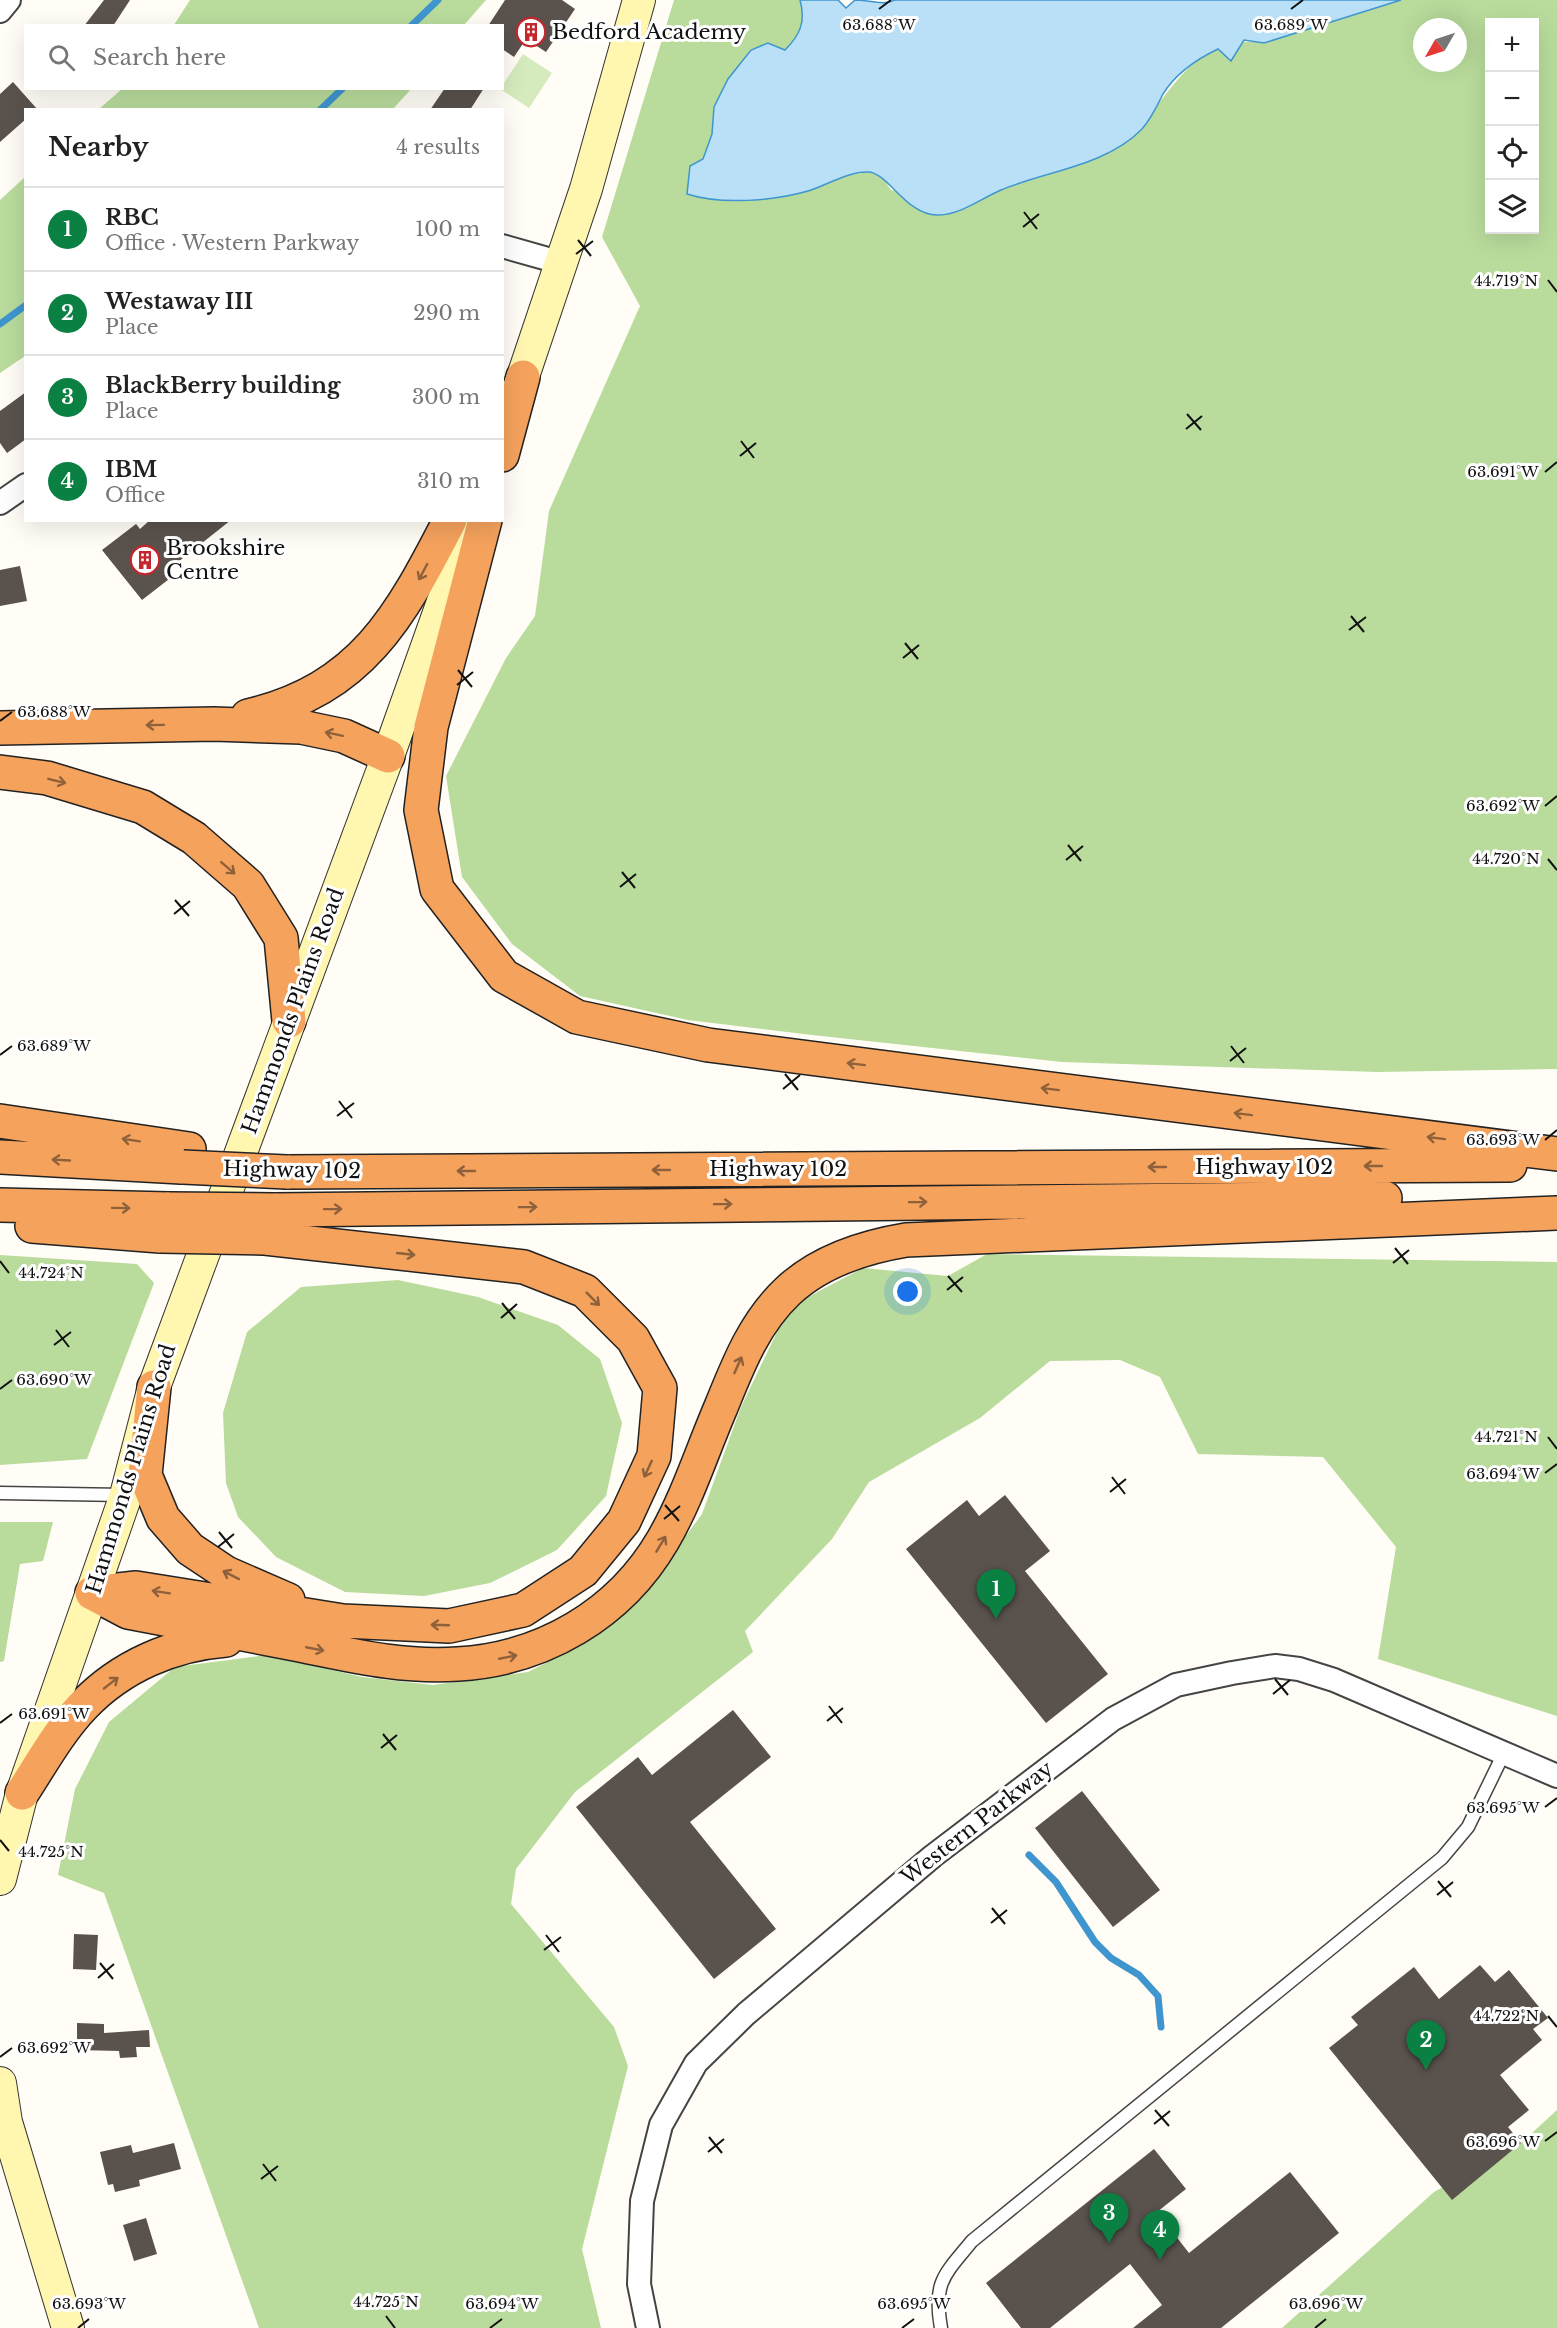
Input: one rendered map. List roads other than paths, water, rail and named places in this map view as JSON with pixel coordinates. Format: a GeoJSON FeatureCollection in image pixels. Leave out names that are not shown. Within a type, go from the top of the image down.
{"type":"FeatureCollection","features":[{"type":"Feature","properties":{"kind":"highway"},"geometry":{"type":"LineString","coordinates":[[504,446],[514,398]]}},
{"type":"Feature","properties":{"kind":"highway"},"geometry":{"type":"LineString","coordinates":[[214,724],[281,708],[330,682],[377,643],[414,590],[449,522]]}},
{"type":"Feature","properties":{"kind":"highway"},"geometry":{"type":"LineString","coordinates":[[484,522],[431,728],[421,810],[437,889],[504,976],[577,1017],[708,1045],[1557,1154]]}},
{"type":"Feature","properties":{"kind":"highway"},"geometry":{"type":"LineString","coordinates":[[0,728],[214,724],[301,727],[345,736],[388,756]]}},
{"type":"Feature","properties":{"kind":"highway"},"geometry":{"type":"LineString","coordinates":[[0,772],[47,778],[143,807],[194,838],[248,885],[281,938],[289,1021]]}},
{"type":"Feature","properties":{"kind":"highway"},"geometry":{"type":"LineString","coordinates":[[0,1120],[186,1158]]}},
{"type":"Feature","properties":{"kind":"highway","name":"Highway 102"},"geometry":{"type":"LineString","coordinates":[[0,1156],[186,1158],[433,1171],[1557,1165]]}},
{"type":"Feature","properties":{"kind":"highway","name":"Highway 102"},"geometry":{"type":"LineString","coordinates":[[0,1205],[164,1222],[270,1224],[1253,1198],[1557,1198]]}},
{"type":"Feature","properties":{"kind":"highway"},"geometry":{"type":"LineString","coordinates":[[92,1593],[128,1612],[391,1663],[461,1664],[525,1653],[550,1643],[582,1625],[624,1592],[663,1540],[738,1365],[756,1330],[778,1301],[802,1280],[860,1251],[918,1239],[1557,1213]]}},
{"type":"Feature","properties":{"kind":"highway"},"geometry":{"type":"LineString","coordinates":[[0,1224],[164,1222]]}},
{"type":"Feature","properties":{"kind":"highway"},"geometry":{"type":"LineString","coordinates":[[92,1593],[136,1588],[343,1621],[449,1626],[524,1610],[584,1571],[624,1521],[654,1456],[660,1388],[633,1339],[585,1291],[524,1267],[270,1224]]}},
{"type":"Feature","properties":{"kind":"highway"},"geometry":{"type":"LineString","coordinates":[[154,1387],[145,1475],[163,1518],[190,1549],[226,1573],[343,1621]]}},
{"type":"Feature","properties":{"kind":"highway"},"geometry":{"type":"LineString","coordinates":[[22,1793],[83,1706],[116,1679],[148,1659],[192,1643],[258,1637]]}},
{"type":"Feature","properties":{"kind":"main road"},"geometry":{"type":"LineString","coordinates":[[504,428],[562,263],[606,122],[639,0]]}},
{"type":"Feature","properties":{"kind":"main road","name":"Hammonds Plains Road"},"geometry":{"type":"LineString","coordinates":[[0,1879],[22,1793],[126,1495],[154,1387],[388,756],[471,522]]}},
{"type":"Feature","properties":{"kind":"main road"},"geometry":{"type":"LineString","coordinates":[[0,2083],[6,2122],[68,2328]]}},
{"type":"Feature","properties":{"kind":"street"},"geometry":{"type":"LineString","coordinates":[[0,11],[9,0]]}},
{"type":"Feature","properties":{"kind":"street"},"geometry":{"type":"LineString","coordinates":[[504,247],[562,263]]}},
{"type":"Feature","properties":{"kind":"street"},"geometry":{"type":"LineString","coordinates":[[0,502],[24,486]]}},
{"type":"Feature","properties":{"kind":"street","name":"Western Parkway"},"geometry":{"type":"LineString","coordinates":[[648,2328],[639,2283],[642,2201],[661,2125],[696,2063],[750,2011],[933,1856],[1113,1719],[1176,1685],[1275,1666],[1299,1669],[1334,1680],[1503,1755],[1557,1776]]}},
{"type":"Feature","properties":{"kind":"lane"},"geometry":{"type":"LineString","coordinates":[[0,1493],[126,1495]]}},
{"type":"Feature","properties":{"kind":"lane"},"geometry":{"type":"LineString","coordinates":[[941,2328],[936,2298],[945,2273],[972,2241],[1442,1858],[1468,1827],[1503,1755]]}},
{"type":"Feature","properties":{"kind":"water"},"geometry":{"type":"Polygon","coordinates":[[[800,0],[838,0],[846,8],[855,0],[881,3],[895,0],[1401,0],[1264,43],[1244,40],[1231,61],[1218,49],[1202,57],[1181,73],[1163,94],[1142,129],[1111,151],[1093,160],[1001,190],[955,212],[939,215],[928,214],[917,209],[883,179],[868,172],[845,176],[808,191],[763,199],[715,200],[687,194],[690,166],[703,159],[712,134],[714,107],[728,79],[751,50],[768,43],[785,50],[798,33],[802,22],[800,0]]]}},
{"type":"Feature","properties":{"kind":"waterway"},"geometry":{"type":"LineString","coordinates":[[413,24],[438,0]]}},
{"type":"Feature","properties":{"kind":"waterway"},"geometry":{"type":"LineString","coordinates":[[322,108],[341,90]]}},
{"type":"Feature","properties":{"kind":"waterway"},"geometry":{"type":"LineString","coordinates":[[0,324],[24,306]]}},
{"type":"Feature","properties":{"kind":"waterway"},"geometry":{"type":"LineString","coordinates":[[1029,1855],[1056,1882],[1095,1942],[1111,1958],[1139,1975],[1158,1996],[1161,2027]]}},
{"type":"Feature","properties":{"kind":"place","name":"Bedford Academy"},"geometry":{"type":"Point","coordinates":[531,32]}},
{"type":"Feature","properties":{"kind":"place","name":"Brookshire Centre"},"geometry":{"type":"Point","coordinates":[145,560]}},
{"type":"Feature","properties":{"kind":"place","name":"RBC"},"geometry":{"type":"Point","coordinates":[996,1619]}},
{"type":"Feature","properties":{"kind":"place","name":"Westaway III"},"geometry":{"type":"Point","coordinates":[1426,2070]}},
{"type":"Feature","properties":{"kind":"place","name":"BlackBerry building"},"geometry":{"type":"Point","coordinates":[1109,2243]}},
{"type":"Feature","properties":{"kind":"place","name":"IBM"},"geometry":{"type":"Point","coordinates":[1160,2260]}}]}
